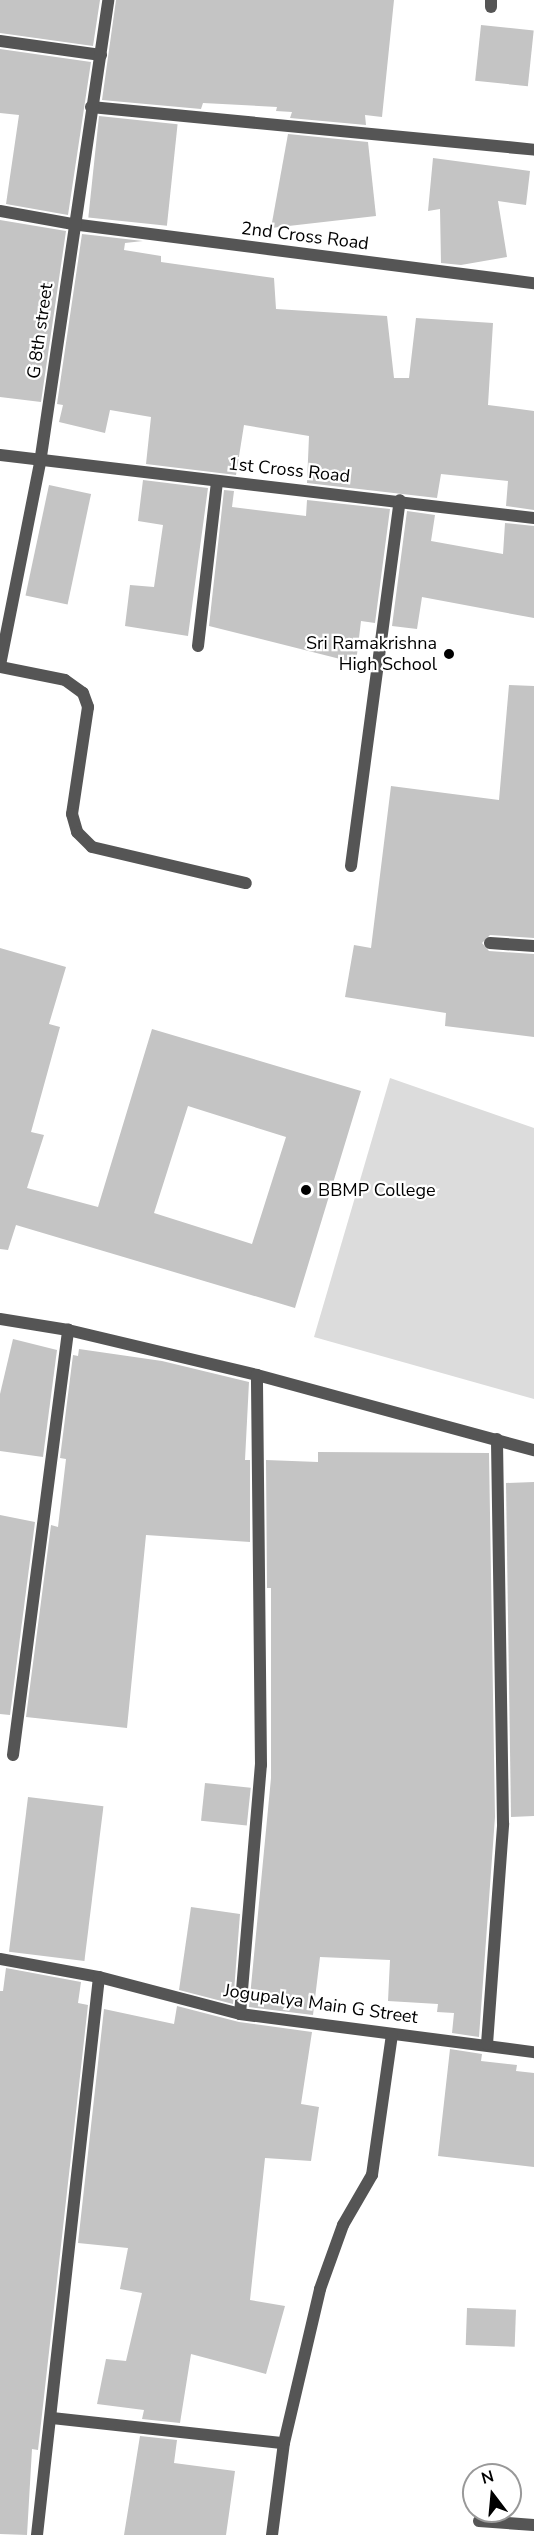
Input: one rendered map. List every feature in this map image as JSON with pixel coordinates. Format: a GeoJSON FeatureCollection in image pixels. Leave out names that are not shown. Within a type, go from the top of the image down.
{"type":"FeatureCollection","features":[{"type":"Feature","properties":{"kind":"street","name":"G 8th street"},"geometry":{"type":"LineString","coordinates":[[0,666],[40,463],[72,224],[108,0]]}},
{"type":"Feature","properties":{"kind":"street"},"geometry":{"type":"LineString","coordinates":[[0,40],[100,55]]}},
{"type":"Feature","properties":{"kind":"street"},"geometry":{"type":"LineString","coordinates":[[91,107],[534,150]]}},
{"type":"Feature","properties":{"kind":"street","name":"2nd Cross Road"},"geometry":{"type":"LineString","coordinates":[[0,211],[72,224],[534,283]]}},
{"type":"Feature","properties":{"kind":"street","name":"1st Cross Road"},"geometry":{"type":"LineString","coordinates":[[0,455],[40,463],[400,500],[534,518]]}},
{"type":"Feature","properties":{"kind":"street"},"geometry":{"type":"LineString","coordinates":[[198,646],[217,481]]}},
{"type":"Feature","properties":{"kind":"street"},"geometry":{"type":"LineString","coordinates":[[351,866],[400,500]]}},
{"type":"Feature","properties":{"kind":"street"},"geometry":{"type":"LineString","coordinates":[[0,666],[65,680],[83,693],[88,707],[72,814],[77,832],[92,847],[246,883]]}},
{"type":"Feature","properties":{"kind":"street"},"geometry":{"type":"LineString","coordinates":[[490,943],[534,946]]}},
{"type":"Feature","properties":{"kind":"street"},"geometry":{"type":"LineString","coordinates":[[0,1319],[68,1330],[258,1375],[534,1450]]}},
{"type":"Feature","properties":{"kind":"street"},"geometry":{"type":"LineString","coordinates":[[13,1755],[68,1330]]}},
{"type":"Feature","properties":{"kind":"street"},"geometry":{"type":"LineString","coordinates":[[240,2014],[261,1765],[258,1375]]}},
{"type":"Feature","properties":{"kind":"street"},"geometry":{"type":"LineString","coordinates":[[487,2044],[503,1824],[497,1439]]}},
{"type":"Feature","properties":{"kind":"street","name":"Jogupalya Main G Street"},"geometry":{"type":"LineString","coordinates":[[0,1959],[99,1977],[240,2014],[487,2044],[534,2052]]}},
{"type":"Feature","properties":{"kind":"street"},"geometry":{"type":"LineString","coordinates":[[37,2535],[52,2418],[99,1977]]}},
{"type":"Feature","properties":{"kind":"street"},"geometry":{"type":"LineString","coordinates":[[272,2535],[285,2443],[320,2289],[343,2225],[372,2175],[392,2034]]}},
{"type":"Feature","properties":{"kind":"street"},"geometry":{"type":"LineString","coordinates":[[52,2418],[285,2443]]}},
{"type":"Feature","properties":{"kind":"street"},"geometry":{"type":"LineString","coordinates":[[506,2523],[534,2525]]}},
{"type":"Feature","properties":{"kind":"shaded area"},"geometry":{"type":"Polygon","coordinates":[[[390,1078],[534,1128],[534,1399],[314,1337],[390,1078]]]}},
{"type":"Feature","properties":{"kind":"building"},"geometry":{"type":"Polygon","coordinates":[[[0,0],[100,0],[93,46],[0,33],[0,0]]]}},
{"type":"Feature","properties":{"kind":"building"},"geometry":{"type":"Polygon","coordinates":[[[116,0],[394,0],[382,117],[365,115],[366,125],[290,118],[292,112],[276,111],[277,107],[203,103],[201,109],[102,100],[116,0]]]}},
{"type":"Feature","properties":{"kind":"building"},"geometry":{"type":"Polygon","coordinates":[[[481,25],[534,31],[528,86],[475,81],[481,25]]]}},
{"type":"Feature","properties":{"kind":"building"},"geometry":{"type":"Polygon","coordinates":[[[0,49],[91,62],[68,215],[6,204],[19,115],[0,113],[0,49]]]}},
{"type":"Feature","properties":{"kind":"building"},"geometry":{"type":"Polygon","coordinates":[[[99,116],[178,124],[167,226],[88,217],[99,116]]]}},
{"type":"Feature","properties":{"kind":"building"},"geometry":{"type":"Polygon","coordinates":[[[288,134],[368,142],[376,216],[271,228],[288,134]]]}},
{"type":"Feature","properties":{"kind":"building"},"geometry":{"type":"Polygon","coordinates":[[[433,158],[530,171],[526,205],[498,201],[507,257],[461,265],[441,263],[440,209],[428,211],[433,158]]]}},
{"type":"Feature","properties":{"kind":"building"},"geometry":{"type":"Polygon","coordinates":[[[0,220],[66,231],[41,402],[0,397],[0,220]]]}},
{"type":"Feature","properties":{"kind":"building"},"geometry":{"type":"Polygon","coordinates":[[[82,234],[143,241],[125,243],[124,250],[161,256],[161,262],[274,278],[276,309],[387,316],[394,378],[409,378],[416,318],[493,323],[488,405],[534,411],[534,510],[506,506],[508,481],[441,474],[437,498],[307,483],[309,436],[244,425],[236,475],[146,464],[151,417],[110,410],[105,433],[59,422],[63,405],[57,404],[82,234]]]}},
{"type":"Feature","properties":{"kind":"building"},"geometry":{"type":"Polygon","coordinates":[[[143,480],[208,488],[188,636],[125,626],[130,585],[154,587],[163,525],[138,521],[143,480]]]}},
{"type":"Feature","properties":{"kind":"building"},"geometry":{"type":"Polygon","coordinates":[[[49,485],[91,494],[68,604],[26,596],[49,485]]]}},
{"type":"Feature","properties":{"kind":"building"},"geometry":{"type":"Polygon","coordinates":[[[224,490],[234,491],[232,507],[306,516],[307,500],[390,509],[375,623],[361,621],[356,663],[209,626],[224,490]]]}},
{"type":"Feature","properties":{"kind":"building"},"geometry":{"type":"Polygon","coordinates":[[[407,511],[435,515],[431,541],[503,554],[505,523],[534,526],[534,618],[422,597],[417,629],[392,626],[407,511]]]}},
{"type":"Feature","properties":{"kind":"building"},"geometry":{"type":"Polygon","coordinates":[[[509,685],[534,686],[534,938],[490,935],[482,943],[489,951],[534,954],[534,1037],[445,1026],[446,1013],[345,997],[354,945],[371,948],[391,786],[499,800],[509,685]]]}},
{"type":"Feature","properties":{"kind":"building"},"geometry":{"type":"Polygon","coordinates":[[[0,948],[66,967],[49,1024],[60,1027],[31,1132],[44,1135],[27,1188],[98,1207],[152,1029],[361,1091],[295,1308],[16,1225],[8,1250],[0,1249],[0,948]],[[188,1106],[154,1213],[252,1244],[286,1137],[188,1106]]]}},
{"type":"Feature","properties":{"kind":"building"},"geometry":{"type":"Polygon","coordinates":[[[13,1339],[57,1350],[43,1457],[0,1451],[0,1394],[13,1339]]]}},
{"type":"Feature","properties":{"kind":"building"},"geometry":{"type":"Polygon","coordinates":[[[79,1349],[162,1361],[249,1382],[245,1460],[250,1460],[250,1542],[146,1535],[127,1728],[26,1717],[51,1525],[58,1527],[66,1459],[60,1458],[73,1355],[78,1356],[79,1349]]]}},
{"type":"Feature","properties":{"kind":"building"},"geometry":{"type":"Polygon","coordinates":[[[318,1452],[489,1453],[495,1817],[479,2037],[452,2033],[454,2013],[437,2012],[438,2004],[388,2001],[390,1960],[320,1957],[313,2015],[249,2007],[271,1778],[271,1588],[267,1588],[266,1460],[318,1462],[318,1452]]]}},
{"type":"Feature","properties":{"kind":"building"},"geometry":{"type":"Polygon","coordinates":[[[534,1482],[534,1816],[511,1817],[506,1483],[534,1482]]]}},
{"type":"Feature","properties":{"kind":"building"},"geometry":{"type":"Polygon","coordinates":[[[0,1515],[35,1522],[10,1715],[0,1714],[0,1515]]]}},
{"type":"Feature","properties":{"kind":"building"},"geometry":{"type":"Polygon","coordinates":[[[205,1783],[251,1788],[247,1826],[201,1821],[205,1783]]]}},
{"type":"Feature","properties":{"kind":"building"},"geometry":{"type":"Polygon","coordinates":[[[28,1797],[103,1806],[84,1961],[9,1952],[28,1797]]]}},
{"type":"Feature","properties":{"kind":"building"},"geometry":{"type":"Polygon","coordinates":[[[191,1907],[240,1914],[233,2004],[179,1990],[191,1907]]]}},
{"type":"Feature","properties":{"kind":"building"},"geometry":{"type":"Polygon","coordinates":[[[6,1968],[81,1982],[78,2003],[88,2005],[38,2450],[32,2449],[27,2535],[0,2534],[0,1991],[3,1991],[6,1968]]]}},
{"type":"Feature","properties":{"kind":"building"},"geometry":{"type":"Polygon","coordinates":[[[177,2006],[239,2022],[312,2032],[301,2104],[319,2107],[311,2161],[265,2158],[250,2300],[285,2306],[266,2374],[191,2354],[180,2423],[142,2419],[144,2410],[97,2404],[106,2359],[126,2361],[142,2293],[120,2289],[128,2248],[78,2243],[104,2009],[174,2024],[177,2006]]]}},
{"type":"Feature","properties":{"kind":"building"},"geometry":{"type":"Polygon","coordinates":[[[450,2049],[482,2054],[481,2061],[517,2065],[516,2071],[534,2073],[534,2167],[438,2156],[450,2049]]]}},
{"type":"Feature","properties":{"kind":"building"},"geometry":{"type":"Polygon","coordinates":[[[467,2308],[516,2310],[515,2347],[466,2345],[467,2308]]]}},
{"type":"Feature","properties":{"kind":"building"},"geometry":{"type":"Polygon","coordinates":[[[140,2436],[177,2440],[174,2463],[235,2471],[226,2535],[124,2535],[140,2436]]]}},
{"type":"Feature","properties":{"kind":"place","name":"Sri Ramakrishna High School"},"geometry":{"type":"Point","coordinates":[449,654]}},
{"type":"Feature","properties":{"kind":"place","name":"BBMP College"},"geometry":{"type":"Point","coordinates":[306,1190]}}]}
